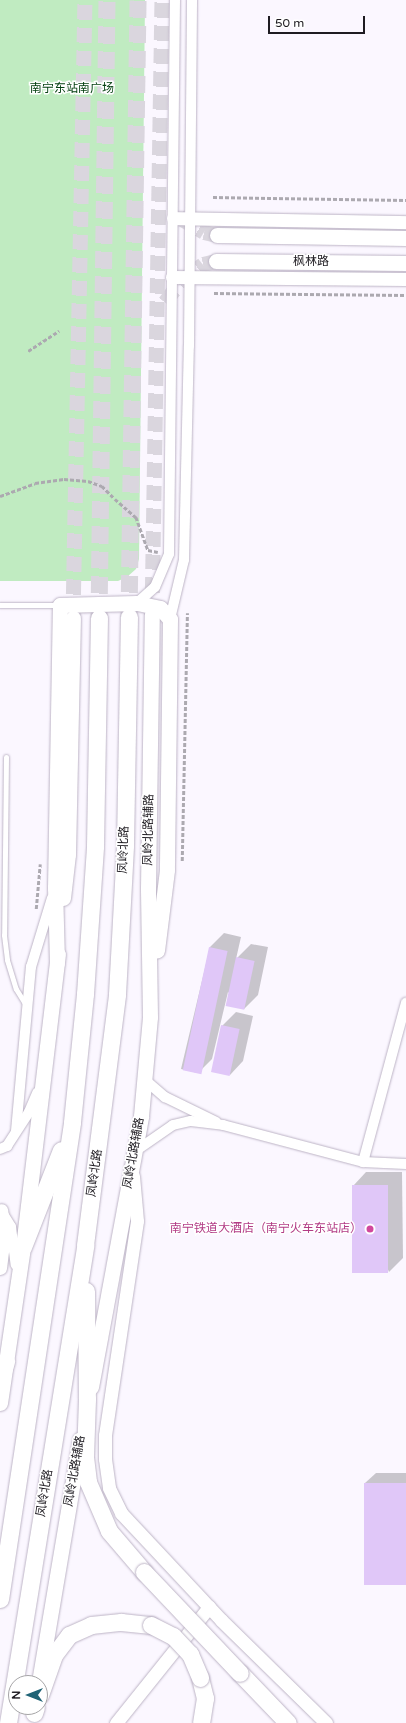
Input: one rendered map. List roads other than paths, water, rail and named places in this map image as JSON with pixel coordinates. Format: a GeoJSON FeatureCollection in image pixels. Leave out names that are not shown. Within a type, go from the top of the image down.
{"type":"FeatureCollection","features":[{"type":"Feature","properties":{"kind":"highway","name":"凤岭北路"},"geometry":{"type":"LineString","coordinates":[[9,1718],[85,1245],[117,994],[125,845],[133,610]]}},
{"type":"Feature","properties":{"kind":"highway"},"geometry":{"type":"LineString","coordinates":[[0,1599],[72,1122],[85,994],[95,846],[99,618]]}},
{"type":"Feature","properties":{"kind":"highway"},"geometry":{"type":"LineString","coordinates":[[23,1247],[72,1122]]}},
{"type":"Feature","properties":{"kind":"highway"},"geometry":{"type":"LineString","coordinates":[[85,1245],[87,1399],[85,1457],[88,1482],[109,1531],[144,1572],[288,1723]]}},
{"type":"Feature","properties":{"kind":"highway"},"geometry":{"type":"LineString","coordinates":[[0,1381],[6,1361]]}},
{"type":"Feature","properties":{"kind":"highway"},"geometry":{"type":"LineString","coordinates":[[47,1675],[54,1655],[69,1635],[91,1625],[121,1622],[151,1625],[173,1636],[190,1654],[200,1678],[205,1698],[201,1723]]}},
{"type":"Feature","properties":{"kind":"main road","name":"枫林路"},"geometry":{"type":"LineString","coordinates":[[217,235],[406,238]]}},
{"type":"Feature","properties":{"kind":"main road","name":"枫林路"},"geometry":{"type":"LineString","coordinates":[[216,261],[406,263]]}},
{"type":"Feature","properties":{"kind":"main road"},"geometry":{"type":"LineString","coordinates":[[57,963],[55,888],[60,605],[133,610],[160,608],[170,619],[167,870],[150,1017]]}},
{"type":"Feature","properties":{"kind":"main road","name":"凤岭北路辅路"},"geometry":{"type":"LineString","coordinates":[[40,1675],[87,1399],[94,1376],[133,1158],[144,1079],[150,1017],[148,888],[152,615]]}},
{"type":"Feature","properties":{"kind":"main road"},"geometry":{"type":"LineString","coordinates":[[0,1404],[23,1247],[44,1078],[68,854],[73,618]]}},
{"type":"Feature","properties":{"kind":"street"},"geometry":{"type":"LineString","coordinates":[[133,610],[155,587],[169,554],[175,0]]}},
{"type":"Feature","properties":{"kind":"street"},"geometry":{"type":"LineString","coordinates":[[170,619],[184,560],[189,346],[188,277],[192,0]]}},
{"type":"Feature","properties":{"kind":"street"},"geometry":{"type":"LineString","coordinates":[[173,218],[406,222]]}},
{"type":"Feature","properties":{"kind":"street"},"geometry":{"type":"LineString","coordinates":[[172,277],[406,279]]}},
{"type":"Feature","properties":{"kind":"street"},"geometry":{"type":"LineString","coordinates":[[16,1131],[31,967],[55,888]]}},
{"type":"Feature","properties":{"kind":"street"},"geometry":{"type":"LineString","coordinates":[[363,1162],[406,1003]]}},
{"type":"Feature","properties":{"kind":"street"},"geometry":{"type":"LineString","coordinates":[[0,1149],[7,1146],[30,1112],[44,1078]]}},
{"type":"Feature","properties":{"kind":"street"},"geometry":{"type":"LineString","coordinates":[[144,1079],[165,1097],[223,1125]]}},
{"type":"Feature","properties":{"kind":"street"},"geometry":{"type":"LineString","coordinates":[[326,1723],[209,1607],[121,1513],[109,1488],[105,1459],[105,1435],[137,1221],[133,1158],[173,1125],[191,1121],[223,1125],[363,1162],[406,1164]]}},
{"type":"Feature","properties":{"kind":"street"},"geometry":{"type":"LineString","coordinates":[[0,1268],[4,1233],[1,1209]]}},
{"type":"Feature","properties":{"kind":"street"},"geometry":{"type":"LineString","coordinates":[[1,1209],[11,1227],[17,1290]]}},
{"type":"Feature","properties":{"kind":"street"},"geometry":{"type":"LineString","coordinates":[[116,1723],[209,1607]]}},
{"type":"Feature","properties":{"kind":"lane"},"geometry":{"type":"LineString","coordinates":[[0,606],[60,605]]}},
{"type":"Feature","properties":{"kind":"lane"},"geometry":{"type":"LineString","coordinates":[[6,757],[4,935],[7,960],[16,989],[28,1009]]}},
{"type":"Feature","properties":{"kind":"tunnel"},"geometry":{"type":"LineString","coordinates":[[73,617],[85,0]]}},
{"type":"Feature","properties":{"kind":"tunnel"},"geometry":{"type":"LineString","coordinates":[[99,618],[107,0]]}},
{"type":"Feature","properties":{"kind":"tunnel"},"geometry":{"type":"LineString","coordinates":[[129,617],[138,0]]}},
{"type":"Feature","properties":{"kind":"tunnel"},"geometry":{"type":"LineString","coordinates":[[152,615],[162,0]]}},
{"type":"Feature","properties":{"kind":"tunnel"},"geometry":{"type":"LineString","coordinates":[[179,217],[204,232],[217,235]]}},
{"type":"Feature","properties":{"kind":"tunnel"},"geometry":{"type":"LineString","coordinates":[[165,302],[180,282],[203,264],[216,261]]}},
{"type":"Feature","properties":{"kind":"place","name":"南宁铁道大酒店（南宁火车东站店）"},"geometry":{"type":"Point","coordinates":[370,1229]}},
{"type":"Feature","properties":{"kind":"park label","name":"南宁东站南广场"},"geometry":{"type":"Point","coordinates":[72,89]}}]}
